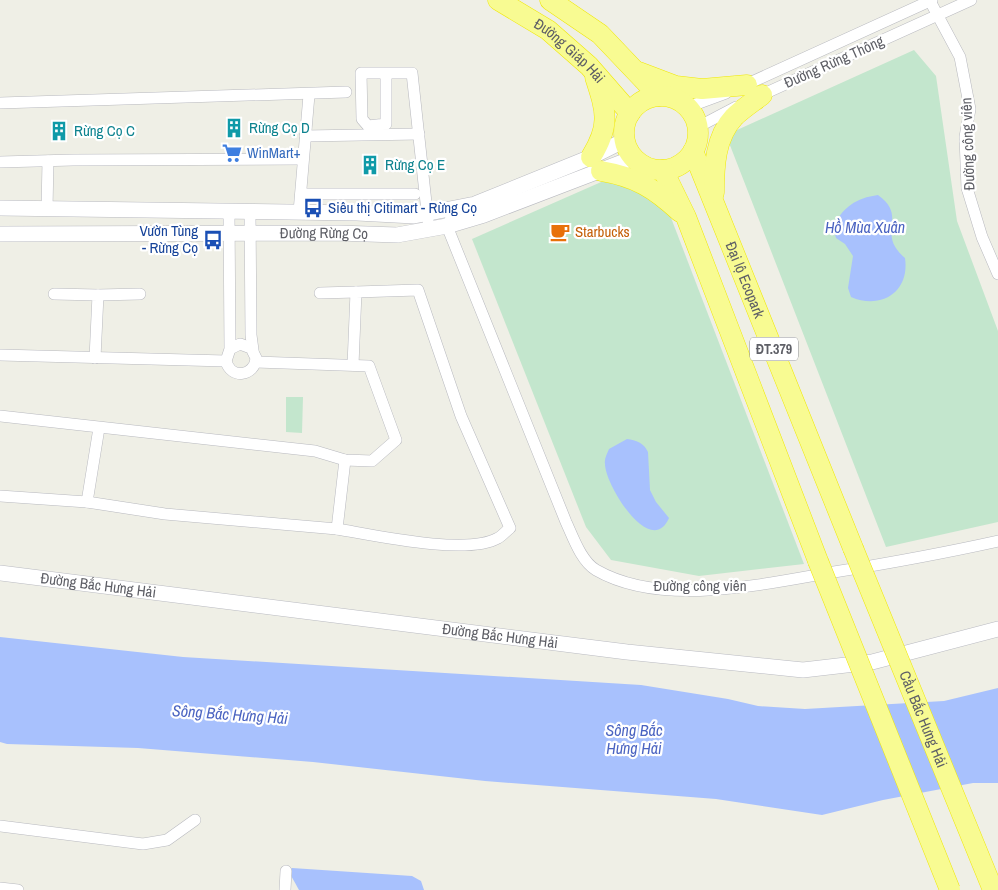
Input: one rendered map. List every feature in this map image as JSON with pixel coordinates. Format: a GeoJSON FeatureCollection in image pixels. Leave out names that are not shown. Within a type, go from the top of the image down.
{"type":"FeatureCollection","features":[{"type":"Feature","properties":{"kind":"highway","name":"Đường Giáp Hải"},"geometry":{"type":"LineString","coordinates":[[498,0],[548,30],[594,73],[630,113]]}},
{"type":"Feature","properties":{"kind":"highway","name":"Đường Giáp Hải"},"geometry":{"type":"LineString","coordinates":[[550,0],[600,34],[659,96]]}},
{"type":"Feature","properties":{"kind":"highway"},"geometry":{"type":"LineString","coordinates":[[637,71],[676,86],[702,89],[754,90]]}},
{"type":"Feature","properties":{"kind":"highway"},"geometry":{"type":"LineString","coordinates":[[594,73],[606,120],[596,164],[642,183],[660,194],[686,217]]}},
{"type":"Feature","properties":{"kind":"highway"},"geometry":{"type":"LineString","coordinates":[[714,200],[714,168],[720,138],[754,90]]}},
{"type":"Feature","properties":{"kind":"highway"},"geometry":{"type":"LineString","coordinates":[[659,96],[671,97],[688,107],[692,111],[699,136],[688,159],[678,167],[652,170],[633,158],[625,140],[625,123],[630,113],[648,98],[659,96]]}},
{"type":"Feature","properties":{"kind":"highway","name":"Đại lộ Ecopark"},"geometry":{"type":"LineString","coordinates":[[693,152],[853,548]]}},
{"type":"Feature","properties":{"kind":"highway","name":"ĐT.379"},"geometry":{"type":"LineString","coordinates":[[663,170],[686,217],[818,561],[950,890]]}},
{"type":"Feature","properties":{"kind":"highway","name":"Cầu Bắc Hưng Hải"},"geometry":{"type":"LineString","coordinates":[[853,548],[993,890]]}},
{"type":"Feature","properties":{"kind":"street","name":"Đường Rừng Thông"},"geometry":{"type":"LineString","coordinates":[[688,107],[754,90],[937,16],[971,0]]}},
{"type":"Feature","properties":{"kind":"street","name":"Đường Rừng Thông"},"geometry":{"type":"LineString","coordinates":[[698,127],[754,90],[931,1]]}},
{"type":"Feature","properties":{"kind":"street","name":"Đường công viên"},"geometry":{"type":"LineString","coordinates":[[931,1],[937,16],[960,57],[970,109],[965,137],[967,188],[982,237],[998,274]]}},
{"type":"Feature","properties":{"kind":"street"},"geometry":{"type":"LineString","coordinates":[[386,73],[386,124],[368,126],[362,119],[361,73],[386,73],[412,73],[430,229]]}},
{"type":"Feature","properties":{"kind":"street"},"geometry":{"type":"LineString","coordinates":[[0,103],[346,92]]}},
{"type":"Feature","properties":{"kind":"street"},"geometry":{"type":"LineString","coordinates":[[299,212],[309,94]]}},
{"type":"Feature","properties":{"kind":"street"},"geometry":{"type":"LineString","coordinates":[[305,136],[419,134]]}},
{"type":"Feature","properties":{"kind":"street","name":"Đường Rừng Cọ"},"geometry":{"type":"LineString","coordinates":[[0,234],[250,233],[398,235],[447,226],[596,164],[625,140]]}},
{"type":"Feature","properties":{"kind":"street","name":"Đường Rừng Cọ"},"geometry":{"type":"LineString","coordinates":[[0,208],[299,212],[414,216],[454,210],[596,164],[633,158]]}},
{"type":"Feature","properties":{"kind":"street"},"geometry":{"type":"LineString","coordinates":[[0,162],[303,160]]}},
{"type":"Feature","properties":{"kind":"street"},"geometry":{"type":"LineString","coordinates":[[47,209],[48,161]]}},
{"type":"Feature","properties":{"kind":"street"},"geometry":{"type":"LineString","coordinates":[[301,194],[415,194]]}},
{"type":"Feature","properties":{"kind":"street"},"geometry":{"type":"LineString","coordinates":[[447,226],[454,210]]}},
{"type":"Feature","properties":{"kind":"street"},"geometry":{"type":"LineString","coordinates":[[228,212],[230,349],[226,361],[230,369],[241,374],[249,372],[255,356],[251,335],[250,212]]}},
{"type":"Feature","properties":{"kind":"street","name":"Đường công viên"},"geometry":{"type":"LineString","coordinates":[[447,226],[566,522],[578,549],[594,569],[627,583],[666,590],[739,589],[937,555],[998,541]]}},
{"type":"Feature","properties":{"kind":"street"},"geometry":{"type":"LineString","coordinates":[[0,496],[87,502],[165,514],[336,529],[441,545],[479,543],[498,538],[510,528],[461,416],[418,290],[320,293]]}},
{"type":"Feature","properties":{"kind":"street"},"geometry":{"type":"LineString","coordinates":[[353,365],[356,292]]}},
{"type":"Feature","properties":{"kind":"street"},"geometry":{"type":"LineString","coordinates":[[54,294],[140,294]]}},
{"type":"Feature","properties":{"kind":"street"},"geometry":{"type":"LineString","coordinates":[[95,358],[98,295]]}},
{"type":"Feature","properties":{"kind":"street"},"geometry":{"type":"LineString","coordinates":[[0,416],[316,451],[346,460],[372,461],[396,440],[369,366],[255,356],[248,346],[240,344],[230,349]]}},
{"type":"Feature","properties":{"kind":"street"},"geometry":{"type":"LineString","coordinates":[[0,356],[226,361]]}},
{"type":"Feature","properties":{"kind":"street"},"geometry":{"type":"LineString","coordinates":[[87,502],[99,428]]}},
{"type":"Feature","properties":{"kind":"street"},"geometry":{"type":"LineString","coordinates":[[336,529],[346,460]]}},
{"type":"Feature","properties":{"kind":"street","name":"Đường Bắc Hưng Hải"},"geometry":{"type":"LineString","coordinates":[[0,573],[627,652],[803,670],[872,662],[998,629]]}},
{"type":"Feature","properties":{"kind":"street"},"geometry":{"type":"LineString","coordinates":[[0,826],[143,844],[167,840],[196,820]]}},
{"type":"Feature","properties":{"kind":"street"},"geometry":{"type":"LineString","coordinates":[[285,890],[286,871]]}},
{"type":"Feature","properties":{"kind":"street"},"geometry":{"type":"LineString","coordinates":[[0,888],[18,890]]}},
{"type":"Feature","properties":{"kind":"green space"},"geometry":{"type":"Polygon","coordinates":[[[914,50],[936,76],[957,221],[998,331],[998,522],[886,547],[726,135],[914,50]]]}},
{"type":"Feature","properties":{"kind":"green space"},"geometry":{"type":"Polygon","coordinates":[[[608,179],[633,183],[668,210],[804,564],[699,576],[611,560],[586,527],[472,239],[608,179]]]}},
{"type":"Feature","properties":{"kind":"green space"},"geometry":{"type":"Polygon","coordinates":[[[286,397],[303,397],[302,433],[286,432],[286,397]]]}},
{"type":"Feature","properties":{"kind":"water","name":"Hồ Mùa Xuân"},"geometry":{"type":"Polygon","coordinates":[[[878,195],[887,203],[891,211],[892,241],[896,249],[905,258],[905,270],[903,280],[898,289],[891,295],[873,301],[862,300],[851,297],[848,288],[853,256],[845,244],[836,238],[833,227],[841,214],[851,205],[863,198],[878,195]]]}},
{"type":"Feature","properties":{"kind":"water"},"geometry":{"type":"Polygon","coordinates":[[[627,439],[639,442],[648,452],[650,490],[656,502],[669,518],[661,528],[651,530],[630,514],[612,487],[607,474],[605,460],[609,449],[627,439]]]}},
{"type":"Feature","properties":{"kind":"water","name":"Sông Bắc Hưng Hải"},"geometry":{"type":"Polygon","coordinates":[[[0,637],[183,657],[641,685],[728,699],[758,706],[805,709],[944,701],[998,688],[998,783],[973,783],[883,800],[822,815],[716,799],[485,781],[313,762],[138,748],[7,744],[0,742],[0,637]]]}},
{"type":"Feature","properties":{"kind":"water"},"geometry":{"type":"Polygon","coordinates":[[[292,868],[412,876],[421,881],[424,890],[299,890],[289,872],[292,868]]]}},
{"type":"Feature","properties":{"kind":"place","name":"Rừng Cọ D"},"geometry":{"type":"Point","coordinates":[234,128]}},
{"type":"Feature","properties":{"kind":"place","name":"Rừng Cọ C"},"geometry":{"type":"Point","coordinates":[59,131]}},
{"type":"Feature","properties":{"kind":"place","name":"WinMart+"},"geometry":{"type":"Point","coordinates":[232,153]}},
{"type":"Feature","properties":{"kind":"place","name":"Rừng Cọ E"},"geometry":{"type":"Point","coordinates":[370,165]}},
{"type":"Feature","properties":{"kind":"place","name":"Siêu thị Citimart - Rừng Cọ"},"geometry":{"type":"Point","coordinates":[313,208]}},
{"type":"Feature","properties":{"kind":"place","name":"Starbucks"},"geometry":{"type":"Point","coordinates":[560,232]}},
{"type":"Feature","properties":{"kind":"place","name":"Vườn Tùng - Rừng Cọ"},"geometry":{"type":"Point","coordinates":[213,240]}}]}
